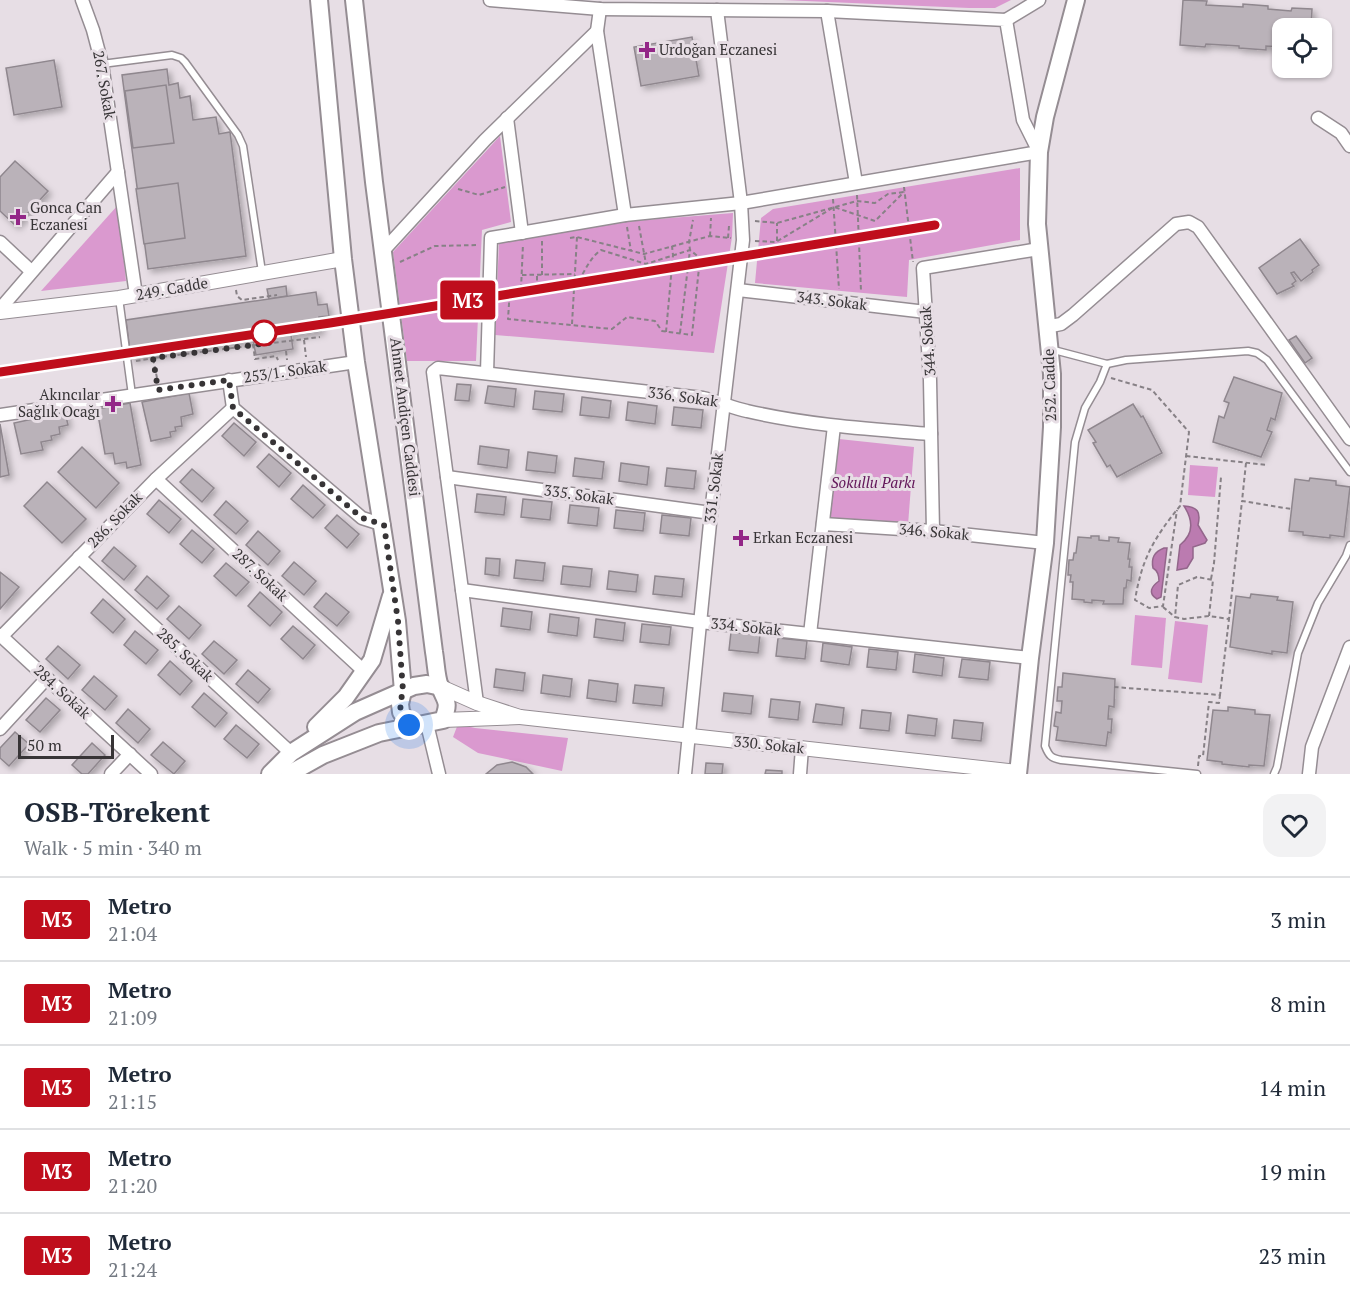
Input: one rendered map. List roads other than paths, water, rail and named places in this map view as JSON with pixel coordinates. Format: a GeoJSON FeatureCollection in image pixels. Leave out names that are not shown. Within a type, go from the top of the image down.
{"type":"FeatureCollection","features":[{"type":"Feature","properties":{"kind":"main road"},"geometry":{"type":"LineString","coordinates":[[319,0],[343,259],[356,362],[398,621],[403,691],[401,712],[409,725]]}},
{"type":"Feature","properties":{"kind":"main road","name":"Ahmet Andiçen Caddesi"},"geometry":{"type":"LineString","coordinates":[[354,0],[382,251],[434,652],[441,687]]}},
{"type":"Feature","properties":{"kind":"main road","name":"252. Cadde"},"geometry":{"type":"LineString","coordinates":[[1018,773],[1045,543],[1053,393],[1037,224],[1039,152],[1045,117],[1076,0]]}},
{"type":"Feature","properties":{"kind":"main road"},"geometry":{"type":"LineString","coordinates":[[270,774],[346,697],[365,672],[378,645],[393,593]]}},
{"type":"Feature","properties":{"kind":"main road"},"geometry":{"type":"LineString","coordinates":[[289,774],[308,762],[358,740],[394,728],[435,722],[447,701],[441,687],[427,684],[414,686],[355,712],[291,753]]}},
{"type":"Feature","properties":{"kind":"street","name":"267. Sokak"},"geometry":{"type":"LineString","coordinates":[[82,0],[102,64],[136,295]]}},
{"type":"Feature","properties":{"kind":"street"},"geometry":{"type":"LineString","coordinates":[[490,0],[600,9],[827,11],[1006,20],[1039,0]]}},
{"type":"Feature","properties":{"kind":"street"},"geometry":{"type":"LineString","coordinates":[[600,9],[597,31],[631,214]]}},
{"type":"Feature","properties":{"kind":"street","name":"331. Sokak"},"geometry":{"type":"LineString","coordinates":[[685,774],[711,513],[743,240],[741,203],[717,10]]}},
{"type":"Feature","properties":{"kind":"street"},"geometry":{"type":"LineString","coordinates":[[827,11],[856,183]]}},
{"type":"Feature","properties":{"kind":"street"},"geometry":{"type":"LineString","coordinates":[[487,373],[491,238],[523,237],[631,214],[741,203],[1039,152],[1023,120],[1006,20]]}},
{"type":"Feature","properties":{"kind":"street"},"geometry":{"type":"LineString","coordinates":[[382,251],[507,118],[597,31]]}},
{"type":"Feature","properties":{"kind":"street"},"geometry":{"type":"LineString","coordinates":[[507,118],[523,237]]}},
{"type":"Feature","properties":{"kind":"street"},"geometry":{"type":"LineString","coordinates":[[1318,118],[1341,133],[1350,146]]}},
{"type":"Feature","properties":{"kind":"street"},"geometry":{"type":"LineString","coordinates":[[0,310],[118,172]]}},
{"type":"Feature","properties":{"kind":"street"},"geometry":{"type":"LineString","coordinates":[[1046,327],[1061,324],[1073,315],[1176,224],[1190,222],[1198,227],[1350,439]]}},
{"type":"Feature","properties":{"kind":"street"},"geometry":{"type":"LineString","coordinates":[[0,242],[31,271]]}},
{"type":"Feature","properties":{"kind":"street","name":"344. Sokak"},"geometry":{"type":"LineString","coordinates":[[933,531],[930,380],[923,268],[1039,249]]}},
{"type":"Feature","properties":{"kind":"street","name":"249. Cadde"},"geometry":{"type":"LineString","coordinates":[[0,310],[119,298],[343,259]]}},
{"type":"Feature","properties":{"kind":"street","name":"343. Sokak"},"geometry":{"type":"LineString","coordinates":[[738,290],[926,312]]}},
{"type":"Feature","properties":{"kind":"street","name":"253/1. Sokak"},"geometry":{"type":"LineString","coordinates":[[0,415],[356,362]]}},
{"type":"Feature","properties":{"kind":"street","name":"336. Sokak"},"geometry":{"type":"LineString","coordinates":[[447,477],[433,372],[438,368],[703,398],[724,402],[745,411],[834,426],[930,434]]}},
{"type":"Feature","properties":{"kind":"street"},"geometry":{"type":"LineString","coordinates":[[229,380],[233,408],[362,518],[384,525]]}},
{"type":"Feature","properties":{"kind":"street","name":"286. Sokak"},"geometry":{"type":"LineString","coordinates":[[1,635],[156,479],[233,408]]}},
{"type":"Feature","properties":{"kind":"street"},"geometry":{"type":"LineString","coordinates":[[810,634],[834,426]]}},
{"type":"Feature","properties":{"kind":"street"},"geometry":{"type":"LineString","coordinates":[[447,477],[477,703]]}},
{"type":"Feature","properties":{"kind":"street","name":"335. Sokak"},"geometry":{"type":"LineString","coordinates":[[447,477],[711,513]]}},
{"type":"Feature","properties":{"kind":"street","name":"287. Sokak"},"geometry":{"type":"LineString","coordinates":[[156,479],[365,672]]}},
{"type":"Feature","properties":{"kind":"street","name":"346. Sokak"},"geometry":{"type":"LineString","coordinates":[[823,524],[933,531],[1045,543]]}},
{"type":"Feature","properties":{"kind":"street","name":"285. Sokak"},"geometry":{"type":"LineString","coordinates":[[79,557],[291,753]]}},
{"type":"Feature","properties":{"kind":"street","name":"334. Sokak"},"geometry":{"type":"LineString","coordinates":[[462,590],[700,622],[1030,658]]}},
{"type":"Feature","properties":{"kind":"street","name":"284. Sokak"},"geometry":{"type":"LineString","coordinates":[[1,635],[151,774]]}},
{"type":"Feature","properties":{"kind":"street"},"geometry":{"type":"LineString","coordinates":[[1309,774],[1312,747],[1350,647]]}},
{"type":"Feature","properties":{"kind":"street"},"geometry":{"type":"LineString","coordinates":[[0,729],[47,678]]}},
{"type":"Feature","properties":{"kind":"street","name":"330. Sokak"},"geometry":{"type":"LineString","coordinates":[[441,687],[477,703],[520,717]]}},
{"type":"Feature","properties":{"kind":"street","name":"330. Sokak"},"geometry":{"type":"LineString","coordinates":[[435,722],[520,717],[1018,773]]}},
{"type":"Feature","properties":{"kind":"street"},"geometry":{"type":"LineString","coordinates":[[435,722],[439,774]]}},
{"type":"Feature","properties":{"kind":"street"},"geometry":{"type":"LineString","coordinates":[[800,774],[802,748]]}},
{"type":"Feature","properties":{"kind":"street"},"geometry":{"type":"LineString","coordinates":[[111,774],[130,754]]}},
{"type":"Feature","properties":{"kind":"lane"},"geometry":{"type":"LineString","coordinates":[[102,64],[172,55],[185,62],[238,135],[243,146],[262,273]]}},
{"type":"Feature","properties":{"kind":"lane"},"geometry":{"type":"LineString","coordinates":[[119,298],[132,395]]}},
{"type":"Feature","properties":{"kind":"lane"},"geometry":{"type":"LineString","coordinates":[[1050,349],[1107,363],[1257,352],[1266,360],[1350,472]]}},
{"type":"Feature","properties":{"kind":"lane"},"geometry":{"type":"LineString","coordinates":[[1107,363],[1085,408],[1075,442],[1045,746],[1052,758],[1061,760],[1197,774]]}},
{"type":"Feature","properties":{"kind":"lane"},"geometry":{"type":"LineString","coordinates":[[1274,774],[1298,652],[1318,603],[1346,556],[1350,545]]}},
{"type":"Feature","properties":{"kind":"metro line","name":"M3"},"geometry":{"type":"LineString","coordinates":[[0,372],[330,323],[935,225]]}},
{"type":"Feature","properties":{"kind":"place","name":"Urdoğan Eczanesi"},"geometry":{"type":"Point","coordinates":[647,50]}},
{"type":"Feature","properties":{"kind":"place","name":"Gonca Can Eczanesi"},"geometry":{"type":"Point","coordinates":[18,217]}},
{"type":"Feature","properties":{"kind":"place","name":"Akıncılar Sağlık Ocağı"},"geometry":{"type":"Point","coordinates":[113,404]}},
{"type":"Feature","properties":{"kind":"place","name":"Erkan Eczanesi"},"geometry":{"type":"Point","coordinates":[741,538]}},
{"type":"Feature","properties":{"kind":"park label","name":"Sokullu Parkı"},"geometry":{"type":"Point","coordinates":[873,483]}}]}
